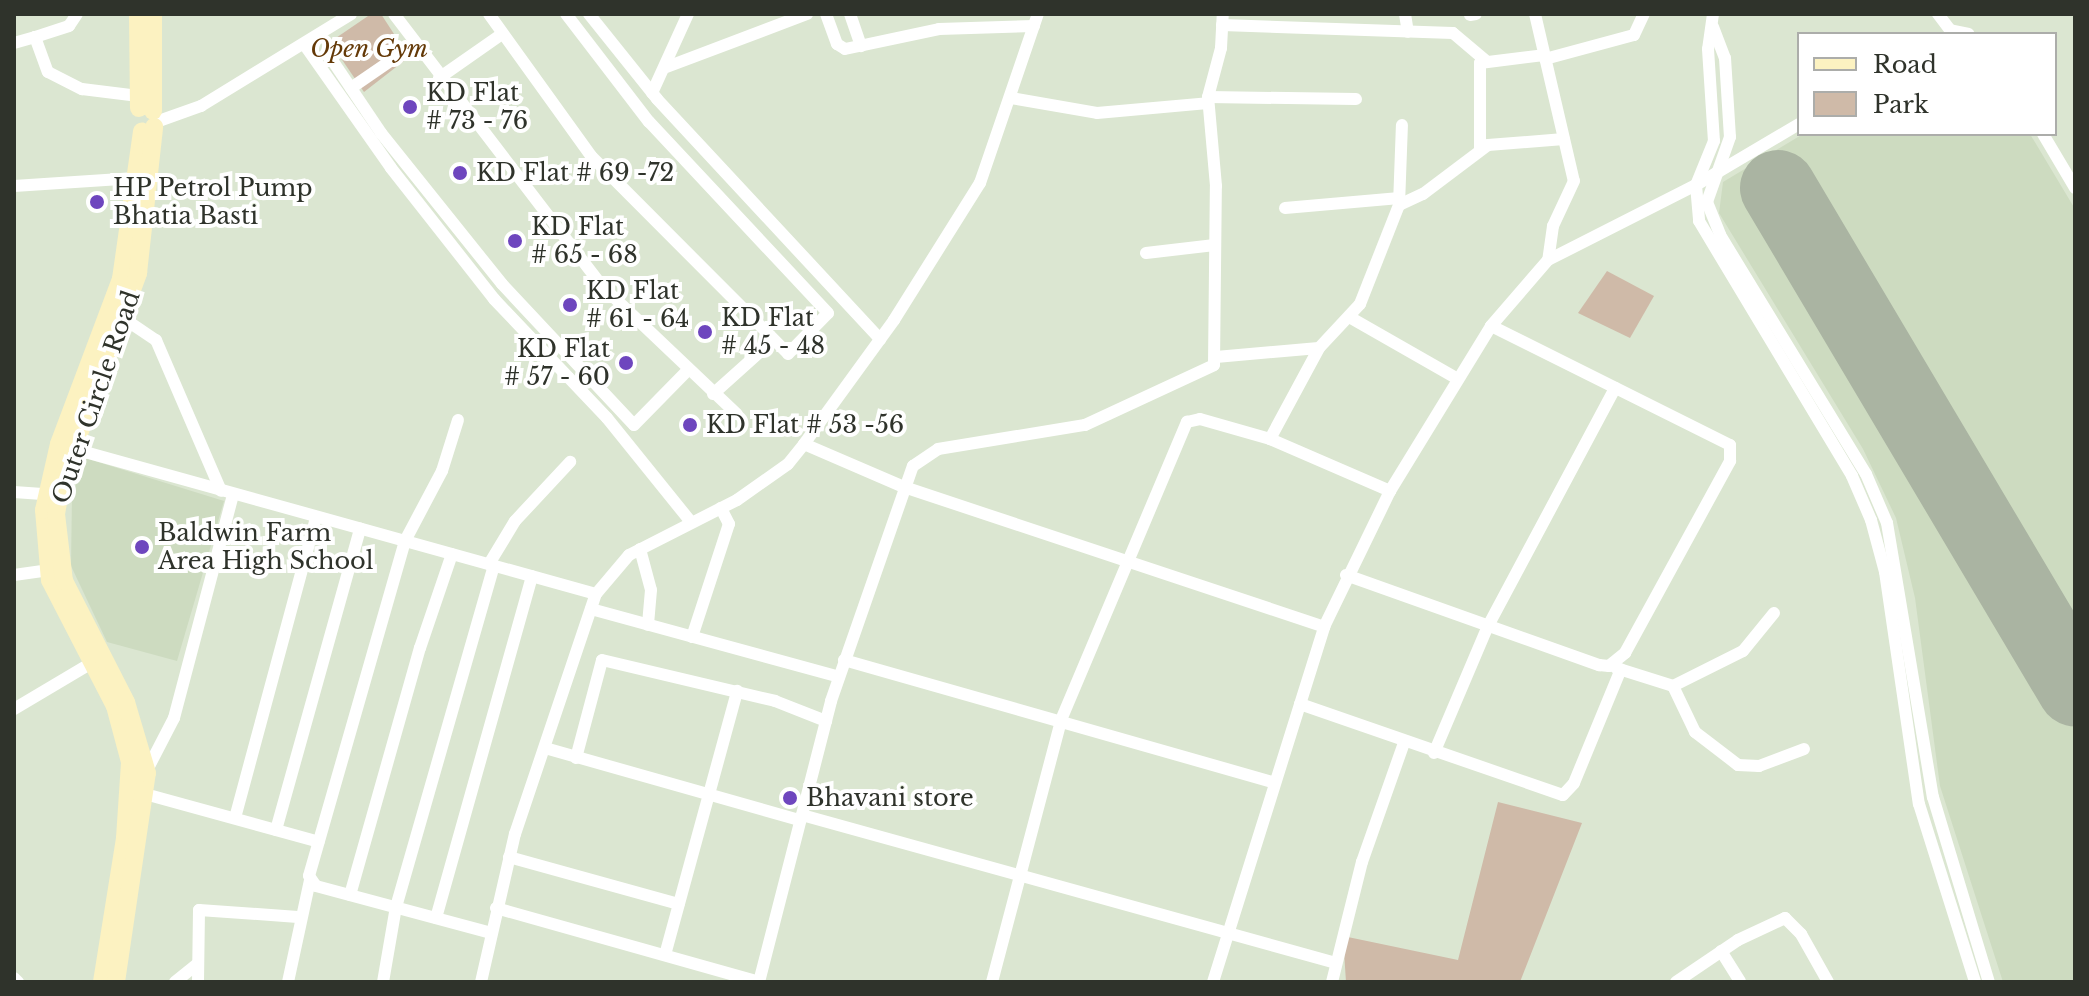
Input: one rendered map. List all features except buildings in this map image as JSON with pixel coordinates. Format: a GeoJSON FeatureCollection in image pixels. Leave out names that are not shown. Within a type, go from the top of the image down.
{"type":"FeatureCollection","features":[{"type":"Feature","properties":{"kind":"main road"},"geometry":{"type":"LineString","coordinates":[[138,14],[147,116]]}},
{"type":"Feature","properties":{"kind":"main road"},"geometry":{"type":"LineString","coordinates":[[147,116],[153,14]]}},
{"type":"Feature","properties":{"kind":"main road","name":"Outer Circle Road"},"geometry":{"type":"LineString","coordinates":[[102,982],[137,789],[147,773],[132,716],[64,581],[56,549],[56,514],[66,446],[121,279],[147,116]]}},
{"type":"Feature","properties":{"kind":"main road","name":"Outer Circle Road"},"geometry":{"type":"LineString","coordinates":[[116,982],[137,789],[125,734],[48,570],[43,535],[46,494],[123,318],[148,221],[147,116]]}},
{"type":"Feature","properties":{"kind":"street"},"geometry":{"type":"LineString","coordinates":[[14,43],[69,26],[77,14]]}},
{"type":"Feature","properties":{"kind":"street"},"geometry":{"type":"LineString","coordinates":[[35,37],[55,79],[147,116],[201,106],[351,14]]}},
{"type":"Feature","properties":{"kind":"street"},"geometry":{"type":"LineString","coordinates":[[394,14],[439,78],[602,286],[737,414]]}},
{"type":"Feature","properties":{"kind":"street"},"geometry":{"type":"LineString","coordinates":[[489,14],[591,156],[788,354],[828,313],[649,122],[566,14]]}},
{"type":"Feature","properties":{"kind":"street"},"geometry":{"type":"LineString","coordinates":[[589,14],[652,93],[880,339]]}},
{"type":"Feature","properties":{"kind":"street"},"geometry":{"type":"LineString","coordinates":[[652,93],[688,14]]}},
{"type":"Feature","properties":{"kind":"street"},"geometry":{"type":"LineString","coordinates":[[664,68],[807,14]]}},
{"type":"Feature","properties":{"kind":"street"},"geometry":{"type":"LineString","coordinates":[[481,982],[509,857],[596,594],[607,575],[640,549],[721,508],[788,464],[804,444],[880,339],[980,183],[1036,20],[939,29],[861,46],[840,47],[826,14]]}},
{"type":"Feature","properties":{"kind":"street"},"geometry":{"type":"LineString","coordinates":[[850,14],[861,46]]}},
{"type":"Feature","properties":{"kind":"street"},"geometry":{"type":"LineString","coordinates":[[1405,14],[1408,32]]}},
{"type":"Feature","properties":{"kind":"street"},"geometry":{"type":"LineString","coordinates":[[1470,15],[1476,14]]}},
{"type":"Feature","properties":{"kind":"street"},"geometry":{"type":"LineString","coordinates":[[1535,14],[1574,181],[1553,226],[1548,260]]}},
{"type":"Feature","properties":{"kind":"street"},"geometry":{"type":"LineString","coordinates":[[496,908],[759,982],[844,660],[913,466],[930,453],[1085,425],[1205,374],[1216,357],[1215,245],[1208,100],[1223,19],[1453,33],[1485,60],[1545,57],[1634,35],[1644,14]]}},
{"type":"Feature","properties":{"kind":"street"},"geometry":{"type":"LineString","coordinates":[[1938,14],[1947,32]]}},
{"type":"Feature","properties":{"kind":"street"},"geometry":{"type":"LineString","coordinates":[[1713,20],[1725,58],[1730,137],[1707,195],[1712,218],[1866,474],[1887,523],[1933,797],[1989,982]]}},
{"type":"Feature","properties":{"kind":"street"},"geometry":{"type":"LineString","coordinates":[[1713,20],[1708,49],[1714,141],[1696,185],[1704,231],[1852,476],[1871,520],[1885,572],[1919,804],[1975,982]]}},
{"type":"Feature","properties":{"kind":"street"},"geometry":{"type":"LineString","coordinates":[[439,78],[502,34]]}},
{"type":"Feature","properties":{"kind":"street"},"geometry":{"type":"LineString","coordinates":[[304,44],[391,168],[494,299],[607,418],[691,522]]}},
{"type":"Feature","properties":{"kind":"street"},"geometry":{"type":"LineString","coordinates":[[351,88],[415,44]]}},
{"type":"Feature","properties":{"kind":"street"},"geometry":{"type":"LineString","coordinates":[[328,54],[502,284],[634,425],[688,370]]}},
{"type":"Feature","properties":{"kind":"street"},"geometry":{"type":"LineString","coordinates":[[1480,150],[1478,72],[1485,60]]}},
{"type":"Feature","properties":{"kind":"street"},"geometry":{"type":"LineString","coordinates":[[1011,98],[1097,113],[1208,100],[1356,99]]}},
{"type":"Feature","properties":{"kind":"street"},"geometry":{"type":"LineString","coordinates":[[1270,439],[1319,348],[1351,318],[1400,201],[1402,125]]}},
{"type":"Feature","properties":{"kind":"street"},"geometry":{"type":"LineString","coordinates":[[1213,982],[1273,782],[1324,627],[1346,575],[1390,491],[1491,326],[1548,260],[1696,185],[1797,125]]}},
{"type":"Feature","properties":{"kind":"street"},"geometry":{"type":"LineString","coordinates":[[2044,136],[2075,188]]}},
{"type":"Feature","properties":{"kind":"street"},"geometry":{"type":"LineString","coordinates":[[1285,208],[1400,201],[1423,194],[1480,150],[1500,143],[1564,139]]}},
{"type":"Feature","properties":{"kind":"street"},"geometry":{"type":"LineString","coordinates":[[14,186],[136,178]]}},
{"type":"Feature","properties":{"kind":"street"},"geometry":{"type":"LineString","coordinates":[[1146,253],[1215,245]]}},
{"type":"Feature","properties":{"kind":"street"},"geometry":{"type":"LineString","coordinates":[[123,318],[156,340],[227,493],[174,718],[147,773]]}},
{"type":"Feature","properties":{"kind":"street"},"geometry":{"type":"LineString","coordinates":[[1351,318],[1458,379]]}},
{"type":"Feature","properties":{"kind":"street"},"geometry":{"type":"LineString","coordinates":[[1300,704],[1404,743],[1563,795],[1574,783],[1615,667],[1732,452],[1722,440],[1491,326]]}},
{"type":"Feature","properties":{"kind":"street"},"geometry":{"type":"LineString","coordinates":[[713,394],[772,341]]}},
{"type":"Feature","properties":{"kind":"street"},"geometry":{"type":"LineString","coordinates":[[1216,357],[1319,348]]}},
{"type":"Feature","properties":{"kind":"street"},"geometry":{"type":"LineString","coordinates":[[1434,753],[1488,626],[1615,388]]}},
{"type":"Feature","properties":{"kind":"street"},"geometry":{"type":"LineString","coordinates":[[992,982],[1061,720],[1187,422],[1200,419],[1270,439],[1390,491]]}},
{"type":"Feature","properties":{"kind":"street"},"geometry":{"type":"LineString","coordinates":[[288,982],[298,917],[405,541],[442,471],[458,420]]}},
{"type":"Feature","properties":{"kind":"street"},"geometry":{"type":"LineString","coordinates":[[804,444],[904,487],[1125,564],[1324,627]]}},
{"type":"Feature","properties":{"kind":"street"},"geometry":{"type":"LineString","coordinates":[[66,446],[596,594]]}},
{"type":"Feature","properties":{"kind":"street"},"geometry":{"type":"LineString","coordinates":[[383,982],[396,907],[491,565],[515,521],[570,462]]}},
{"type":"Feature","properties":{"kind":"street"},"geometry":{"type":"LineString","coordinates":[[14,492],[46,494]]}},
{"type":"Feature","properties":{"kind":"street"},"geometry":{"type":"LineString","coordinates":[[692,637],[729,524],[721,508]]}},
{"type":"Feature","properties":{"kind":"street"},"geometry":{"type":"LineString","coordinates":[[235,818],[316,517]]}},
{"type":"Feature","properties":{"kind":"street"},"geometry":{"type":"LineString","coordinates":[[276,830],[360,529]]}},
{"type":"Feature","properties":{"kind":"street"},"geometry":{"type":"LineString","coordinates":[[640,549],[651,590],[648,625]]}},
{"type":"Feature","properties":{"kind":"street"},"geometry":{"type":"LineString","coordinates":[[350,895],[420,648],[452,554]]}},
{"type":"Feature","properties":{"kind":"street"},"geometry":{"type":"LineString","coordinates":[[14,575],[48,570]]}},
{"type":"Feature","properties":{"kind":"street"},"geometry":{"type":"LineString","coordinates":[[1346,575],[1488,626],[1673,686],[1743,651],[1774,613]]}},
{"type":"Feature","properties":{"kind":"street"},"geometry":{"type":"LineString","coordinates":[[436,918],[532,576]]}},
{"type":"Feature","properties":{"kind":"street"},"geometry":{"type":"LineString","coordinates":[[591,609],[839,677]]}},
{"type":"Feature","properties":{"kind":"street"},"geometry":{"type":"LineString","coordinates":[[576,758],[602,660],[737,691],[826,721]]}},
{"type":"Feature","properties":{"kind":"street"},"geometry":{"type":"LineString","coordinates":[[844,660],[1273,782]]}},
{"type":"Feature","properties":{"kind":"street"},"geometry":{"type":"LineString","coordinates":[[14,709],[93,662]]}},
{"type":"Feature","properties":{"kind":"street"},"geometry":{"type":"LineString","coordinates":[[1673,686],[1695,732],[1738,765],[1759,766],[1804,749]]}},
{"type":"Feature","properties":{"kind":"street"},"geometry":{"type":"LineString","coordinates":[[665,955],[737,691]]}},
{"type":"Feature","properties":{"kind":"street"},"geometry":{"type":"LineString","coordinates":[[1332,982],[1362,862],[1404,743]]}},
{"type":"Feature","properties":{"kind":"street"},"geometry":{"type":"LineString","coordinates":[[545,748],[708,798],[801,818],[1018,874],[1336,963]]}},
{"type":"Feature","properties":{"kind":"street"},"geometry":{"type":"LineString","coordinates":[[137,789],[319,842]]}},
{"type":"Feature","properties":{"kind":"street"},"geometry":{"type":"LineString","coordinates":[[509,857],[679,904]]}},
{"type":"Feature","properties":{"kind":"street"},"geometry":{"type":"LineString","coordinates":[[310,880],[350,895],[491,933]]}},
{"type":"Feature","properties":{"kind":"street"},"geometry":{"type":"LineString","coordinates":[[198,982],[199,910],[298,917]]}},
{"type":"Feature","properties":{"kind":"street"},"geometry":{"type":"LineString","coordinates":[[1676,982],[1721,951],[1785,918],[1801,934],[1828,982]]}},
{"type":"Feature","properties":{"kind":"street"},"geometry":{"type":"LineString","coordinates":[[1721,951],[1740,982]]}},
{"type":"Feature","properties":{"kind":"street"},"geometry":{"type":"LineString","coordinates":[[175,982],[197,964]]}},
{"type":"Feature","properties":{"kind":"shaded area"},"geometry":{"type":"Polygon","coordinates":[[[1800,136],[2031,136],[2075,209],[2075,982],[2003,982],[1940,786],[1915,598],[1896,518],[1863,449],[1719,213],[1723,182],[1800,136]]]}},
{"type":"Feature","properties":{"kind":"shaded area"},"geometry":{"type":"Polygon","coordinates":[[[85,458],[224,501],[177,661],[107,642],[71,566],[72,497],[85,458]]]}},
{"type":"Feature","properties":{"kind":"green space","name":"Open Gym"},"geometry":{"type":"Polygon","coordinates":[[[371,14],[381,14],[409,57],[364,92],[330,42],[371,14]]]}},
{"type":"Feature","properties":{"kind":"green space"},"geometry":{"type":"Polygon","coordinates":[[[1607,271],[1654,296],[1630,338],[1578,313],[1607,271]]]}},
{"type":"Feature","properties":{"kind":"green space"},"geometry":{"type":"Polygon","coordinates":[[[1498,802],[1582,823],[1520,982],[1346,982],[1343,936],[1458,960],[1498,802]]]}},
{"type":"Feature","properties":{"kind":"runway"},"geometry":{"type":"LineString","coordinates":[[1778,188],[2075,688]]}},
{"type":"Feature","properties":{"kind":"place","name":"KD Flat # 73 - 76"},"geometry":{"type":"Point","coordinates":[410,107]}},
{"type":"Feature","properties":{"kind":"place","name":"KD Flat # 69 -72"},"geometry":{"type":"Point","coordinates":[460,173]}},
{"type":"Feature","properties":{"kind":"place","name":"HP Petrol Pump Bhatia Basti"},"geometry":{"type":"Point","coordinates":[97,202]}},
{"type":"Feature","properties":{"kind":"place","name":"KD Flat # 65 - 68"},"geometry":{"type":"Point","coordinates":[515,241]}},
{"type":"Feature","properties":{"kind":"place","name":"KD Flat # 61 - 64"},"geometry":{"type":"Point","coordinates":[570,305]}},
{"type":"Feature","properties":{"kind":"place","name":"KD Flat # 45 - 48"},"geometry":{"type":"Point","coordinates":[705,332]}},
{"type":"Feature","properties":{"kind":"place","name":"KD Flat # 57 - 60"},"geometry":{"type":"Point","coordinates":[626,363]}},
{"type":"Feature","properties":{"kind":"place","name":"KD Flat # 53 -56"},"geometry":{"type":"Point","coordinates":[690,425]}},
{"type":"Feature","properties":{"kind":"place","name":"Baldwin Farm Area High School"},"geometry":{"type":"Point","coordinates":[142,547]}},
{"type":"Feature","properties":{"kind":"place","name":"Bhavani store"},"geometry":{"type":"Point","coordinates":[790,798]}}]}
